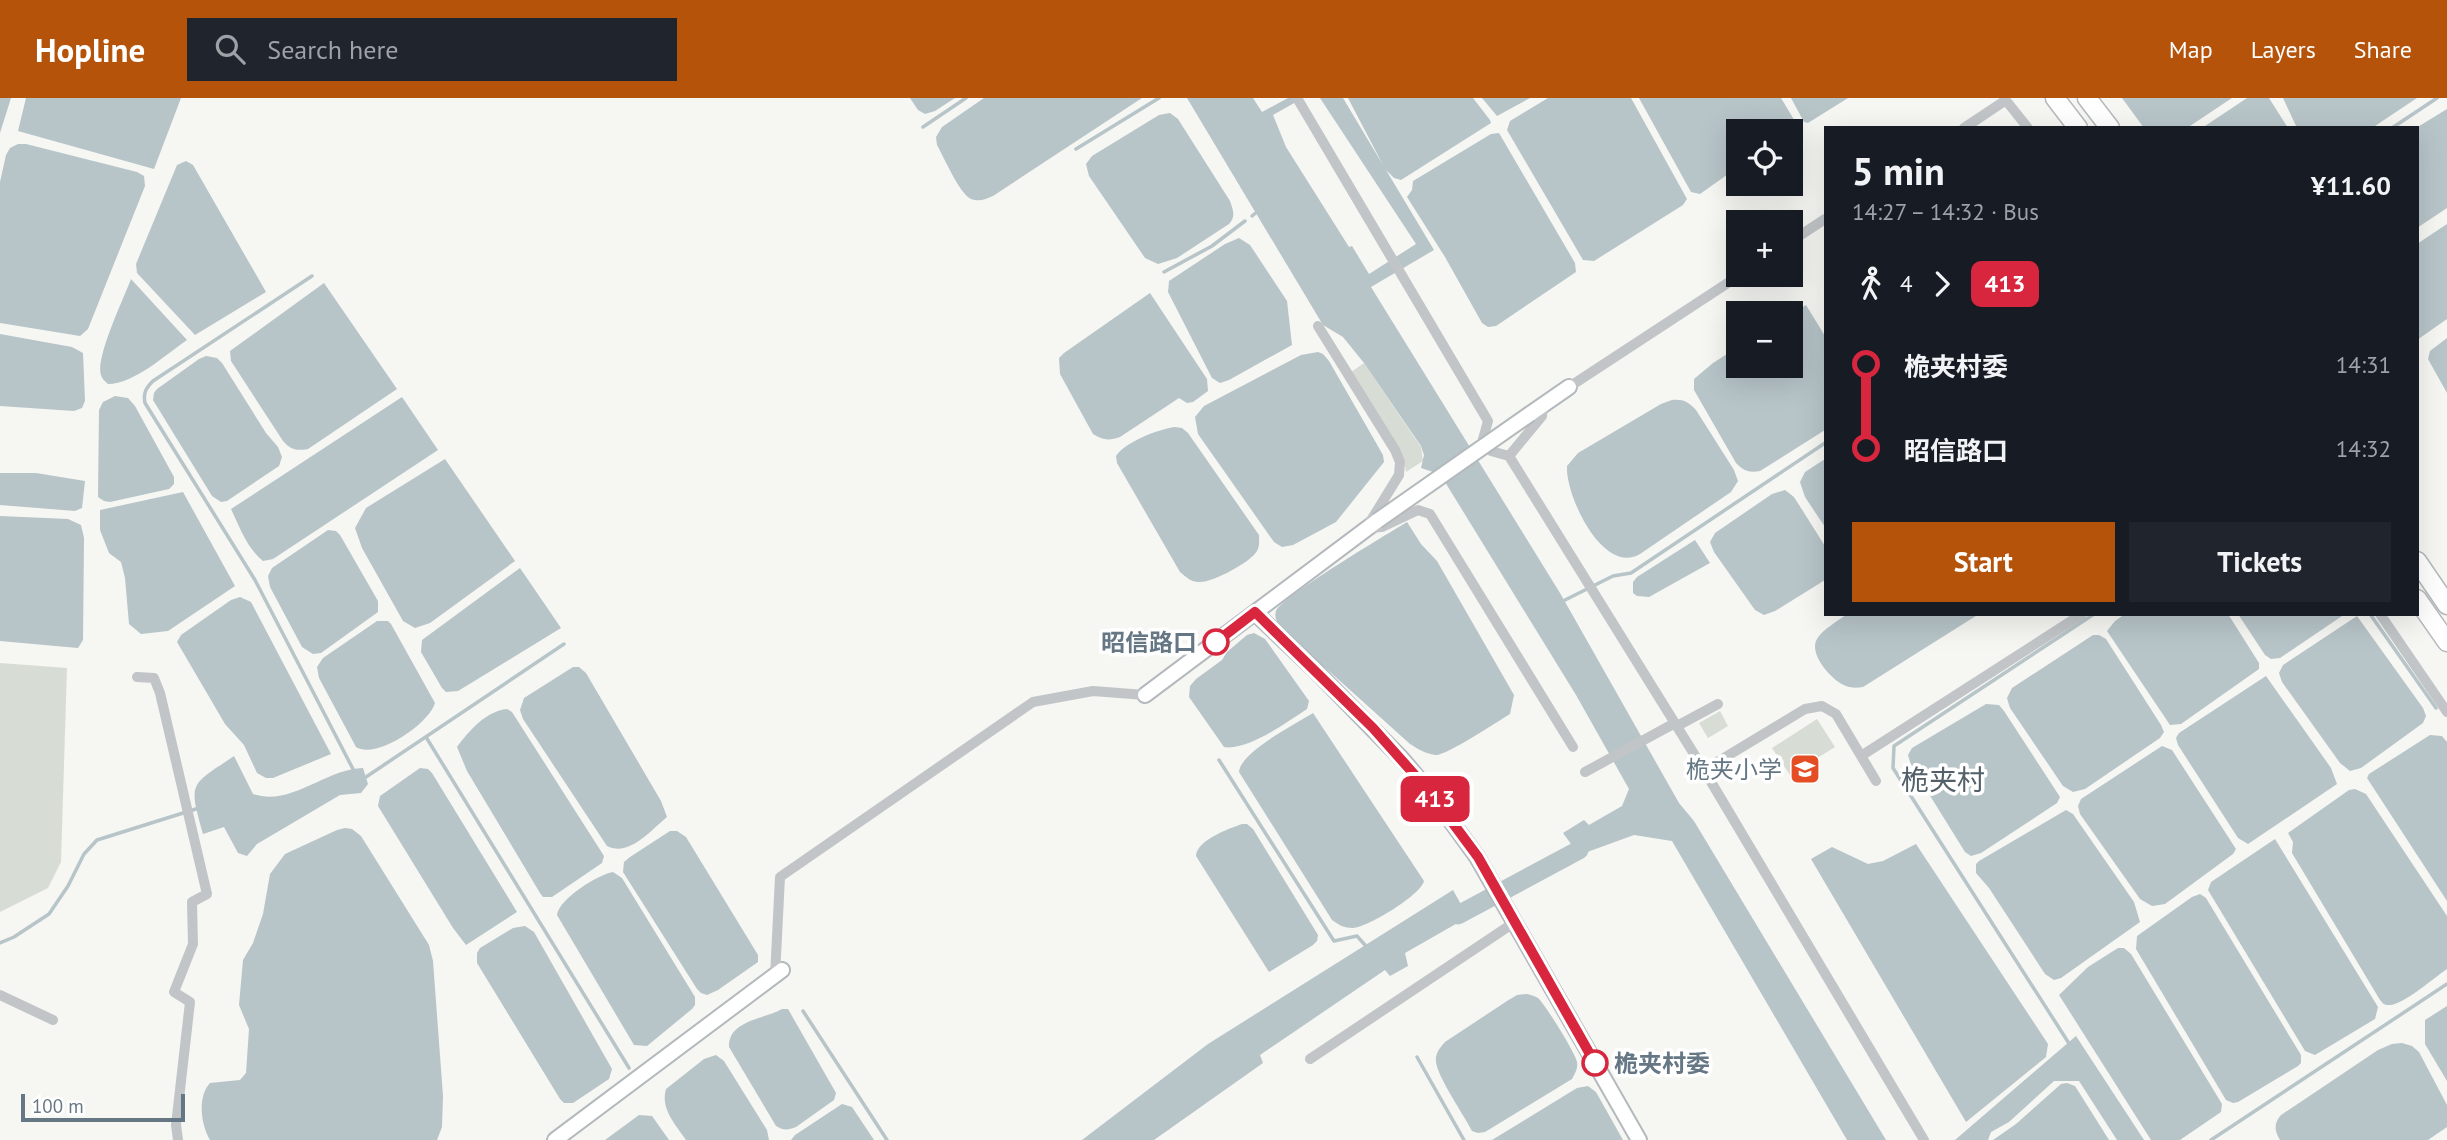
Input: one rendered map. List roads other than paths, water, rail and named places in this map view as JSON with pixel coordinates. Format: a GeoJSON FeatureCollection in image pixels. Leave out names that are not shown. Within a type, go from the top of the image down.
{"type":"FeatureCollection","features":[{"type":"Feature","properties":{"kind":"highway"},"geometry":{"type":"LineString","coordinates":[[2055,98],[2076,126]]}},
{"type":"Feature","properties":{"kind":"highway"},"geometry":{"type":"LineString","coordinates":[[2087,98],[2108,126]]}},
{"type":"Feature","properties":{"kind":"highway"},"geometry":{"type":"LineString","coordinates":[[2419,564],[2447,605]]}},
{"type":"Feature","properties":{"kind":"highway"},"geometry":{"type":"LineString","coordinates":[[2419,602],[2447,642]]}},
{"type":"Feature","properties":{"kind":"street"},"geometry":{"type":"LineString","coordinates":[[1297,98],[1488,421],[1483,439],[1485,446],[1491,451],[1509,456],[1704,770],[1924,1140]]}},
{"type":"Feature","properties":{"kind":"street"},"geometry":{"type":"LineString","coordinates":[[1967,126],[2005,99],[2026,126]]}},
{"type":"Feature","properties":{"kind":"street"},"geometry":{"type":"LineString","coordinates":[[1803,233],[1824,220]]}},
{"type":"Feature","properties":{"kind":"street"},"geometry":{"type":"LineString","coordinates":[[555,1140],[779,973],[780,877],[1033,702],[1093,691],[1145,695],[1372,524],[1569,387],[1726,284]]}},
{"type":"Feature","properties":{"kind":"street"},"geometry":{"type":"LineString","coordinates":[[1318,326],[1395,450],[1400,463],[1399,475],[1372,524]]}},
{"type":"Feature","properties":{"kind":"street"},"geometry":{"type":"LineString","coordinates":[[1509,456],[1542,416],[1543,405]]}},
{"type":"Feature","properties":{"kind":"street"},"geometry":{"type":"LineString","coordinates":[[1372,524],[1382,527],[1418,510],[1430,513],[1573,747]]}},
{"type":"Feature","properties":{"kind":"street"},"geometry":{"type":"LineString","coordinates":[[1255,612],[1402,759],[1478,857],[1639,1140]]}},
{"type":"Feature","properties":{"kind":"street"},"geometry":{"type":"LineString","coordinates":[[1861,756],[2079,616]]}},
{"type":"Feature","properties":{"kind":"street"},"geometry":{"type":"LineString","coordinates":[[2381,616],[2447,712]]}},
{"type":"Feature","properties":{"kind":"street"},"geometry":{"type":"LineString","coordinates":[[137,677],[154,678],[160,693],[207,894],[192,902],[193,944],[174,992],[190,1002],[176,1125],[178,1140]]}},
{"type":"Feature","properties":{"kind":"street"},"geometry":{"type":"LineString","coordinates":[[1585,772],[1718,704]]}},
{"type":"Feature","properties":{"kind":"street"},"geometry":{"type":"LineString","coordinates":[[1704,770],[1805,709],[1822,705],[1836,714],[1876,781]]}},
{"type":"Feature","properties":{"kind":"street"},"geometry":{"type":"LineString","coordinates":[[1310,1059],[1515,922]]}},
{"type":"Feature","properties":{"kind":"street"},"geometry":{"type":"LineString","coordinates":[[0,995],[53,1020]]}},
{"type":"Feature","properties":{"kind":"waterway"},"geometry":{"type":"LineString","coordinates":[[923,127],[966,98]]}},
{"type":"Feature","properties":{"kind":"waterway"},"geometry":{"type":"LineString","coordinates":[[1076,149],[1159,98]]}},
{"type":"Feature","properties":{"kind":"waterway"},"geometry":{"type":"LineString","coordinates":[[2395,126],[2437,98]]}},
{"type":"Feature","properties":{"kind":"waterway"},"geometry":{"type":"LineString","coordinates":[[1252,216],[1258,211]]}},
{"type":"Feature","properties":{"kind":"waterway"},"geometry":{"type":"LineString","coordinates":[[1164,272],[1212,246],[1245,221]]}},
{"type":"Feature","properties":{"kind":"waterway"},"geometry":{"type":"LineString","coordinates":[[312,276],[153,381],[144,399],[255,580],[354,771]]}},
{"type":"Feature","properties":{"kind":"waterway"},"geometry":{"type":"LineString","coordinates":[[1563,601],[1613,576],[1631,573],[1824,444]]}},
{"type":"Feature","properties":{"kind":"waterway"},"geometry":{"type":"LineString","coordinates":[[2070,1045],[1893,768],[1894,746],[2091,616]]}},
{"type":"Feature","properties":{"kind":"waterway"},"geometry":{"type":"LineString","coordinates":[[2371,616],[2436,708]]}},
{"type":"Feature","properties":{"kind":"waterway"},"geometry":{"type":"LineString","coordinates":[[363,779],[564,644]]}},
{"type":"Feature","properties":{"kind":"waterway"},"geometry":{"type":"LineString","coordinates":[[426,737],[629,1068]]}},
{"type":"Feature","properties":{"kind":"waterway"},"geometry":{"type":"LineString","coordinates":[[1219,760],[1334,941],[1357,936],[1365,945]]}},
{"type":"Feature","properties":{"kind":"waterway"},"geometry":{"type":"LineString","coordinates":[[0,943],[49,914],[68,886],[84,854],[97,840],[199,808]]}},
{"type":"Feature","properties":{"kind":"waterway"},"geometry":{"type":"LineString","coordinates":[[1458,915],[1579,850]]}},
{"type":"Feature","properties":{"kind":"waterway"},"geometry":{"type":"LineString","coordinates":[[2211,1140],[2447,984]]}},
{"type":"Feature","properties":{"kind":"waterway"},"geometry":{"type":"LineString","coordinates":[[803,1011],[887,1140]]}},
{"type":"Feature","properties":{"kind":"waterway"},"geometry":{"type":"LineString","coordinates":[[1417,1057],[1464,1140]]}},
{"type":"Feature","properties":{"kind":"place","name":"昭信路口"},"geometry":{"type":"Point","coordinates":[1216,642]}},
{"type":"Feature","properties":{"kind":"place","name":"桅夹小学"},"geometry":{"type":"Point","coordinates":[1805,769]}},
{"type":"Feature","properties":{"kind":"place","name":"桅夹村委"},"geometry":{"type":"Point","coordinates":[1595,1063]}},
{"type":"Feature","properties":{"kind":"district","name":"桅夹村"},"geometry":{"type":"Point","coordinates":[1943,779]}}]}
